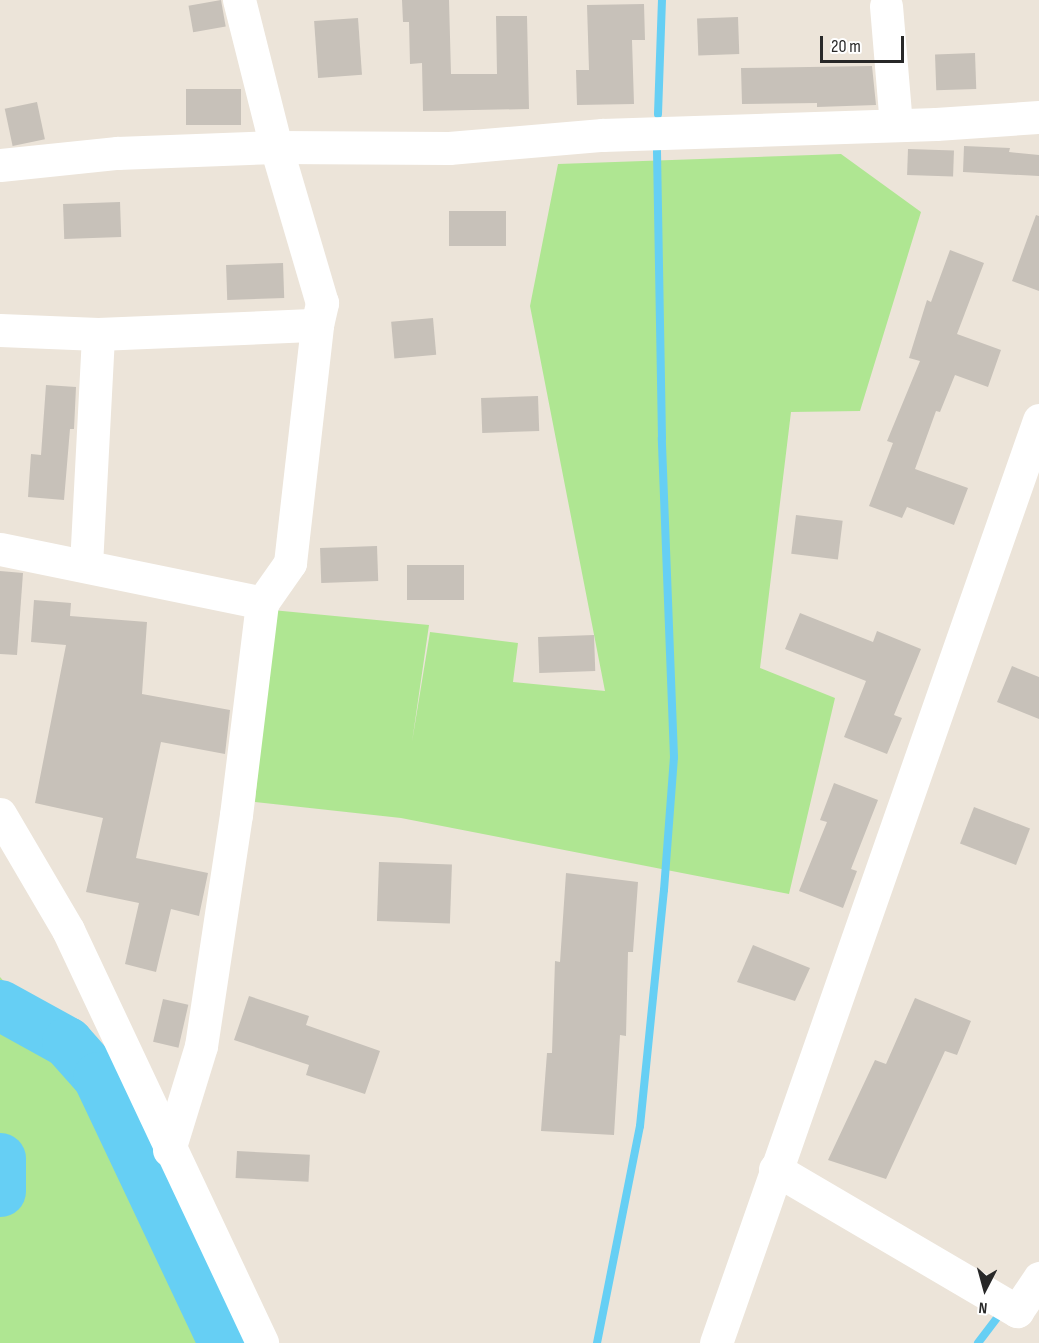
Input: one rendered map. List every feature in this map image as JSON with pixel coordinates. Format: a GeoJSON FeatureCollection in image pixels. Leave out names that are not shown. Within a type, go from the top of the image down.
{"type":"FeatureCollection","features":[{"type":"Feature","properties":{"kind":"street"},"geometry":{"type":"LineString","coordinates":[[169,1150],[201,1046],[236,815],[262,603],[290,563],[317,326],[322,303],[276,147],[239,0]]}},
{"type":"Feature","properties":{"kind":"street"},"geometry":{"type":"LineString","coordinates":[[886,6],[896,125]]}},
{"type":"Feature","properties":{"kind":"street"},"geometry":{"type":"LineString","coordinates":[[0,165],[117,153],[276,147],[449,148],[602,135],[896,125],[1039,117]]}},
{"type":"Feature","properties":{"kind":"street"},"geometry":{"type":"LineString","coordinates":[[0,330],[98,334],[317,326]]}},
{"type":"Feature","properties":{"kind":"street"},"geometry":{"type":"LineString","coordinates":[[86,565],[98,334]]}},
{"type":"Feature","properties":{"kind":"street"},"geometry":{"type":"LineString","coordinates":[[716,1343],[1039,420]]}},
{"type":"Feature","properties":{"kind":"street"},"geometry":{"type":"LineString","coordinates":[[0,549],[262,603]]}},
{"type":"Feature","properties":{"kind":"street"},"geometry":{"type":"LineString","coordinates":[[0,814],[68,930],[169,1150],[262,1343]]}},
{"type":"Feature","properties":{"kind":"street"},"geometry":{"type":"LineString","coordinates":[[775,1169],[1017,1311],[1039,1278]]}},
{"type":"Feature","properties":{"kind":"green space"},"geometry":{"type":"Polygon","coordinates":[[[841,154],[921,212],[860,411],[791,412],[760,668],[835,698],[789,894],[401,818],[255,802],[272,610],[429,625],[412,742],[430,632],[518,643],[513,682],[605,691],[530,306],[558,164],[841,154]]]}},
{"type":"Feature","properties":{"kind":"green space"},"geometry":{"type":"Polygon","coordinates":[[[0,977],[82,1070],[211,1343],[0,1343],[0,977]]]}},
{"type":"Feature","properties":{"kind":"building"},"geometry":{"type":"Polygon","coordinates":[[[221,0],[226,27],[193,32],[189,6],[221,0]]]}},
{"type":"Feature","properties":{"kind":"building"},"geometry":{"type":"Polygon","coordinates":[[[402,0],[449,0],[451,74],[497,74],[496,16],[527,16],[529,109],[423,111],[422,63],[410,64],[409,22],[403,22],[402,0]]]}},
{"type":"Feature","properties":{"kind":"building"},"geometry":{"type":"Polygon","coordinates":[[[644,4],[645,40],[632,40],[634,104],[577,105],[576,70],[589,70],[587,5],[644,4]]]}},
{"type":"Feature","properties":{"kind":"building"},"geometry":{"type":"Polygon","coordinates":[[[738,17],[739,54],[698,55],[697,18],[738,17]]]}},
{"type":"Feature","properties":{"kind":"building"},"geometry":{"type":"Polygon","coordinates":[[[358,18],[362,75],[318,78],[314,21],[358,18]]]}},
{"type":"Feature","properties":{"kind":"building"},"geometry":{"type":"Polygon","coordinates":[[[975,53],[976,89],[936,90],[935,54],[975,53]]]}},
{"type":"Feature","properties":{"kind":"building"},"geometry":{"type":"Polygon","coordinates":[[[872,66],[876,105],[817,107],[817,103],[742,104],[741,68],[872,66]]]}},
{"type":"Feature","properties":{"kind":"building"},"geometry":{"type":"Polygon","coordinates":[[[186,89],[241,89],[241,125],[186,125],[186,89]]]}},
{"type":"Feature","properties":{"kind":"building"},"geometry":{"type":"Polygon","coordinates":[[[37,102],[45,139],[13,146],[5,109],[37,102]]]}},
{"type":"Feature","properties":{"kind":"building"},"geometry":{"type":"Polygon","coordinates":[[[964,146],[1010,148],[1009,152],[1039,155],[1039,176],[963,172],[964,146]]]}},
{"type":"Feature","properties":{"kind":"building"},"geometry":{"type":"Polygon","coordinates":[[[908,149],[954,151],[953,177],[907,175],[908,149]]]}},
{"type":"Feature","properties":{"kind":"building"},"geometry":{"type":"Polygon","coordinates":[[[120,202],[121,237],[64,239],[63,204],[120,202]]]}},
{"type":"Feature","properties":{"kind":"building"},"geometry":{"type":"Polygon","coordinates":[[[449,211],[506,211],[506,246],[449,246],[449,211]]]}},
{"type":"Feature","properties":{"kind":"building"},"geometry":{"type":"Polygon","coordinates":[[[1036,215],[1039,216],[1039,291],[1012,281],[1036,215]]]}},
{"type":"Feature","properties":{"kind":"building"},"geometry":{"type":"Polygon","coordinates":[[[950,250],[984,263],[957,334],[1001,350],[988,387],[955,375],[940,412],[936,411],[915,469],[968,488],[954,525],[907,507],[902,518],[869,506],[893,443],[887,441],[920,361],[909,358],[927,300],[931,302],[950,250]]]}},
{"type":"Feature","properties":{"kind":"building"},"geometry":{"type":"Polygon","coordinates":[[[283,263],[284,298],[227,300],[226,265],[283,263]]]}},
{"type":"Feature","properties":{"kind":"building"},"geometry":{"type":"Polygon","coordinates":[[[433,318],[436,355],[394,359],[391,322],[433,318]]]}},
{"type":"Feature","properties":{"kind":"building"},"geometry":{"type":"Polygon","coordinates":[[[46,385],[76,387],[74,429],[70,429],[64,500],[28,497],[31,454],[41,455],[46,385]]]}},
{"type":"Feature","properties":{"kind":"building"},"geometry":{"type":"Polygon","coordinates":[[[538,396],[539,431],[482,433],[481,398],[538,396]]]}},
{"type":"Feature","properties":{"kind":"building"},"geometry":{"type":"Polygon","coordinates":[[[796,515],[843,521],[838,559],[791,554],[796,515]]]}},
{"type":"Feature","properties":{"kind":"building"},"geometry":{"type":"Polygon","coordinates":[[[377,546],[378,581],[321,583],[320,548],[377,546]]]}},
{"type":"Feature","properties":{"kind":"building"},"geometry":{"type":"Polygon","coordinates":[[[407,565],[464,565],[464,600],[407,600],[407,565]]]}},
{"type":"Feature","properties":{"kind":"building"},"geometry":{"type":"Polygon","coordinates":[[[0,571],[23,573],[17,655],[0,654],[0,571]]]}},
{"type":"Feature","properties":{"kind":"building"},"geometry":{"type":"Polygon","coordinates":[[[34,600],[71,603],[70,616],[147,622],[142,694],[230,710],[225,754],[161,742],[136,858],[208,873],[199,916],[171,909],[156,972],[125,964],[139,903],[86,892],[103,818],[35,803],[66,645],[31,642],[34,600]]]}},
{"type":"Feature","properties":{"kind":"building"},"geometry":{"type":"Polygon","coordinates":[[[800,613],[873,642],[877,631],[921,649],[894,715],[902,718],[887,754],[844,737],[866,681],[785,649],[800,613]]]}},
{"type":"Feature","properties":{"kind":"building"},"geometry":{"type":"Polygon","coordinates":[[[594,635],[595,671],[539,673],[538,637],[594,635]]]}},
{"type":"Feature","properties":{"kind":"building"},"geometry":{"type":"Polygon","coordinates":[[[1012,666],[1039,677],[1039,719],[997,702],[1012,666]]]}},
{"type":"Feature","properties":{"kind":"building"},"geometry":{"type":"Polygon","coordinates":[[[834,783],[878,800],[851,869],[857,871],[843,908],[799,891],[827,822],[820,820],[834,783]]]}},
{"type":"Feature","properties":{"kind":"building"},"geometry":{"type":"Polygon","coordinates":[[[974,807],[1030,829],[1016,865],[960,843],[974,807]]]}},
{"type":"Feature","properties":{"kind":"building"},"geometry":{"type":"Polygon","coordinates":[[[379,862],[452,865],[450,924],[377,921],[379,862]]]}},
{"type":"Feature","properties":{"kind":"building"},"geometry":{"type":"Polygon","coordinates":[[[566,873],[638,882],[633,952],[628,952],[626,1036],[620,1035],[614,1135],[541,1131],[547,1053],[552,1053],[555,961],[560,962],[566,873]]]}},
{"type":"Feature","properties":{"kind":"building"},"geometry":{"type":"Polygon","coordinates":[[[753,945],[810,968],[795,1001],[737,982],[753,945]]]}},
{"type":"Feature","properties":{"kind":"building"},"geometry":{"type":"Polygon","coordinates":[[[249,996],[309,1016],[306,1025],[380,1051],[365,1094],[306,1075],[309,1065],[234,1040],[249,996]]]}},
{"type":"Feature","properties":{"kind":"building"},"geometry":{"type":"Polygon","coordinates":[[[915,998],[971,1021],[957,1055],[945,1051],[886,1179],[828,1160],[875,1060],[886,1064],[915,998]]]}},
{"type":"Feature","properties":{"kind":"building"},"geometry":{"type":"Polygon","coordinates":[[[163,999],[188,1005],[178,1048],[153,1042],[163,999]]]}},
{"type":"Feature","properties":{"kind":"building"},"geometry":{"type":"Polygon","coordinates":[[[237,1151],[310,1155],[308,1182],[236,1178],[237,1151]]]}},
{"type":"Feature","properties":{"kind":"waterway"},"geometry":{"type":"LineString","coordinates":[[658,114],[662,0]]}},
{"type":"Feature","properties":{"kind":"waterway"},"geometry":{"type":"LineString","coordinates":[[597,1343],[640,1126],[664,890],[674,757],[662,438],[657,148]]}},
{"type":"Feature","properties":{"kind":"waterway"},"geometry":{"type":"LineString","coordinates":[[0,1005],[67,1042],[98,1077],[224,1343]]}},
{"type":"Feature","properties":{"kind":"waterway"},"geometry":{"type":"LineString","coordinates":[[0,1158],[0,1191]]}},
{"type":"Feature","properties":{"kind":"waterway"},"geometry":{"type":"LineString","coordinates":[[978,1343],[1003,1310]]}}]}
